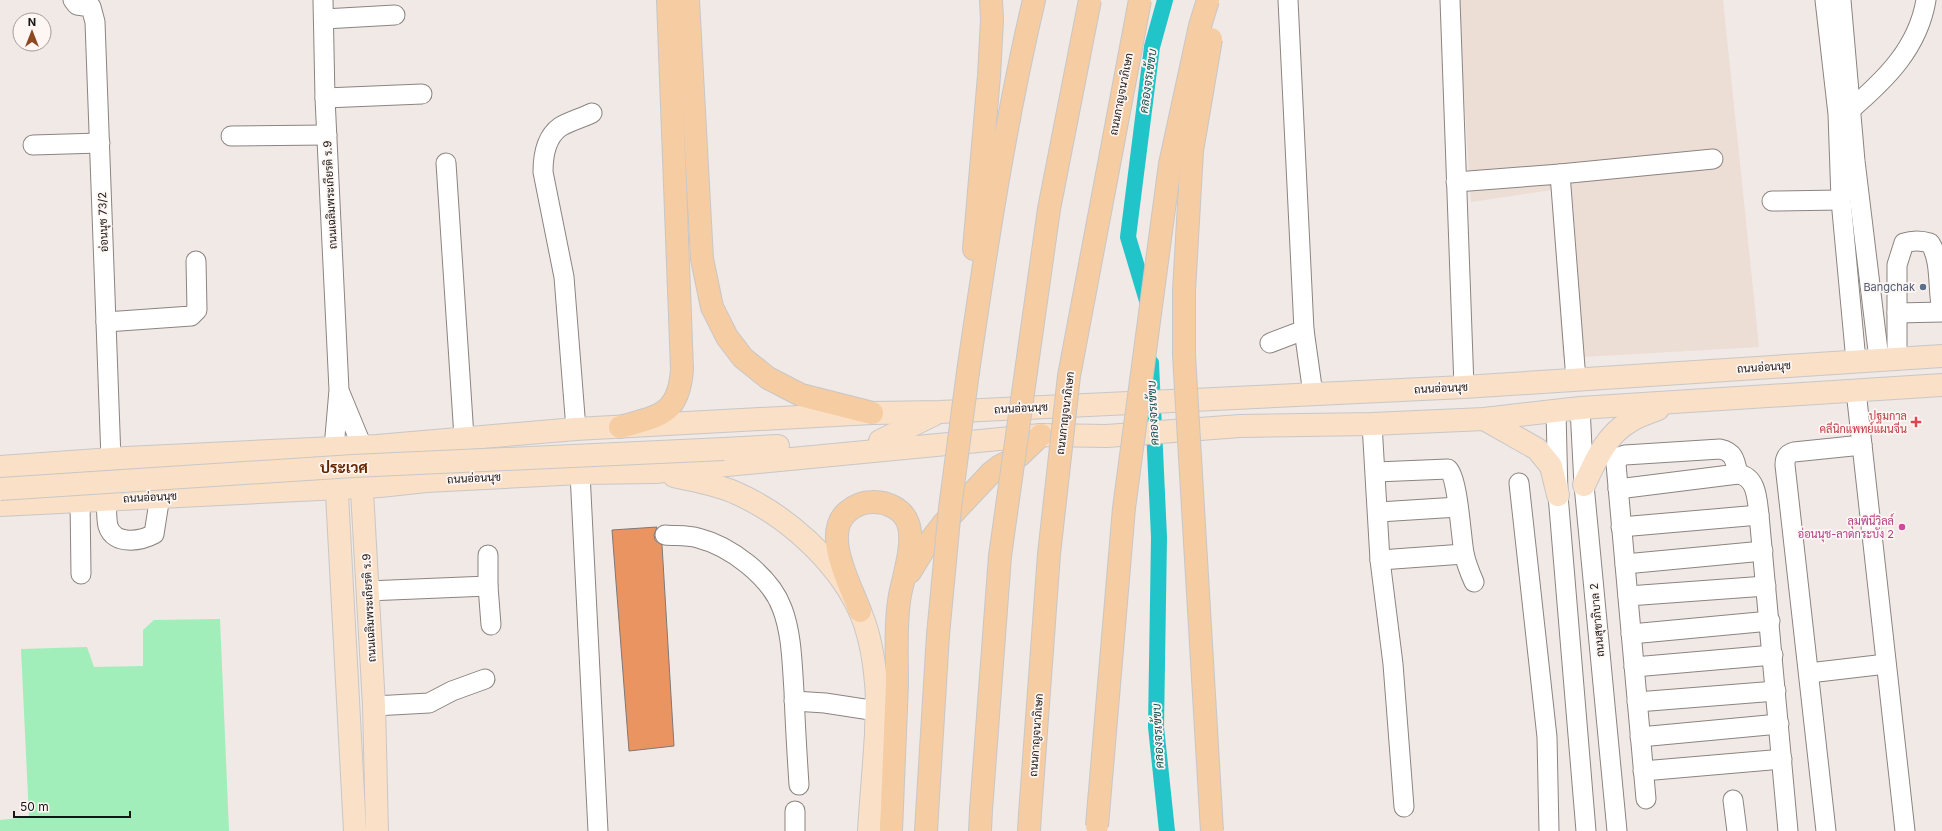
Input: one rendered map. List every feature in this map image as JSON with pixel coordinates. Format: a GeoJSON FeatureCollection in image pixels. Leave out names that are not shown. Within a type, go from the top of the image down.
{"type":"FeatureCollection","features":[{"type":"Feature","properties":{"kind":"highway"},"geometry":{"type":"LineString","coordinates":[[620,427],[664,413],[673,403],[681,388],[682,369],[668,0]]}},
{"type":"Feature","properties":{"kind":"highway"},"geometry":{"type":"LineString","coordinates":[[688,0],[702,259],[712,307],[727,337],[743,358],[768,378],[801,395],[872,413]]}},
{"type":"Feature","properties":{"kind":"highway"},"geometry":{"type":"LineString","coordinates":[[968,372],[976,210],[989,76],[992,20],[991,0]]}},
{"type":"Feature","properties":{"kind":"highway"},"geometry":{"type":"LineString","coordinates":[[926,831],[944,568],[968,372],[983,267],[1009,121],[1034,0]]}},
{"type":"Feature","properties":{"kind":"highway"},"geometry":{"type":"LineString","coordinates":[[981,820],[1001,548],[1049,209],[1090,0]]}},
{"type":"Feature","properties":{"kind":"highway","name":"ถนนกาญจนาภิเษก"},"geometry":{"type":"LineString","coordinates":[[1030,822],[1049,554],[1069,376],[1140,0]]}},
{"type":"Feature","properties":{"kind":"highway"},"geometry":{"type":"LineString","coordinates":[[1097,828],[1124,508],[1169,172],[1192,62],[1209,0]]}},
{"type":"Feature","properties":{"kind":"highway"},"geometry":{"type":"LineString","coordinates":[[1209,0],[1213,28],[1192,151],[1184,291],[1184,356],[1212,831]]}},
{"type":"Feature","properties":{"kind":"highway"},"geometry":{"type":"LineString","coordinates":[[902,585],[926,546],[953,512],[991,473],[1000,466],[1019,456],[1041,435]]}},
{"type":"Feature","properties":{"kind":"highway"},"geometry":{"type":"LineString","coordinates":[[860,611],[839,553],[836,536],[837,528],[844,515],[858,504],[876,502],[890,504],[901,513],[908,523],[910,546],[898,608],[891,831]]}},
{"type":"Feature","properties":{"kind":"main road","name":"ถนนอ่อนนุช"},"geometry":{"type":"LineString","coordinates":[[0,467],[111,459],[359,447],[464,437],[576,429],[872,413],[940,412],[1464,387],[1942,356]]}},
{"type":"Feature","properties":{"kind":"main road"},"geometry":{"type":"LineString","coordinates":[[1576,380],[1580,408]]}},
{"type":"Feature","properties":{"kind":"main road"},"geometry":{"type":"LineString","coordinates":[[1552,381],[1556,411]]}},
{"type":"Feature","properties":{"kind":"main road","name":"ถนนอ่อนนุช"},"geometry":{"type":"LineString","coordinates":[[0,505],[106,498],[362,487],[426,481],[580,473],[655,472],[1041,435],[1107,436],[1240,426],[1372,424],[1484,419],[1580,408],[1942,386]]}},
{"type":"Feature","properties":{"kind":"main road"},"geometry":{"type":"LineString","coordinates":[[1584,485],[1599,453],[1617,432],[1628,422],[1671,403]]}},
{"type":"Feature","properties":{"kind":"main road","name":"ถนนอ่อนนุช"},"geometry":{"type":"LineString","coordinates":[[880,441],[940,412]]}},
{"type":"Feature","properties":{"kind":"main road"},"geometry":{"type":"LineString","coordinates":[[1484,419],[1537,449],[1551,466],[1558,495]]}},
{"type":"Feature","properties":{"kind":"main road"},"geometry":{"type":"LineString","coordinates":[[426,441],[409,453],[406,459],[406,467],[415,479],[426,481]]}},
{"type":"Feature","properties":{"kind":"main road","name":"ถนนอ่อนนุช"},"geometry":{"type":"LineString","coordinates":[[0,490],[353,466],[880,441],[946,444]]}},
{"type":"Feature","properties":{"kind":"main road","name":"ถนนเฉลิมพระเกียรติ ร.9"},"geometry":{"type":"LineString","coordinates":[[359,447],[374,706],[377,831]]}},
{"type":"Feature","properties":{"kind":"main road","name":"ถนนเฉลิมพระเกียรติ ร.9"},"geometry":{"type":"LineString","coordinates":[[334,448],[355,831]]}},
{"type":"Feature","properties":{"kind":"main road"},"geometry":{"type":"LineString","coordinates":[[266,451],[278,458],[288,470],[287,479],[284,484],[278,490],[268,492]]}},
{"type":"Feature","properties":{"kind":"main road"},"geometry":{"type":"LineString","coordinates":[[655,472],[709,484],[735,492],[769,511],[796,532],[830,566],[847,586],[860,611],[872,657],[876,684],[877,711],[868,831]]}},
{"type":"Feature","properties":{"kind":"street","name":"อ่อนนุช 73/2"},"geometry":{"type":"LineString","coordinates":[[73,0],[77,6],[91,7],[92,9],[100,143],[111,459]]}},
{"type":"Feature","properties":{"kind":"street","name":"ถนนเฉลิมพระเกียรติ ร.9"},"geometry":{"type":"LineString","coordinates":[[324,0],[325,98],[339,390],[334,448]]}},
{"type":"Feature","properties":{"kind":"street"},"geometry":{"type":"LineString","coordinates":[[1288,0],[1304,330],[1314,394]]}},
{"type":"Feature","properties":{"kind":"street"},"geometry":{"type":"LineString","coordinates":[[1450,0],[1464,387]]}},
{"type":"Feature","properties":{"kind":"street"},"geometry":{"type":"LineString","coordinates":[[1825,0],[1838,114],[1840,200],[1856,361]]}},
{"type":"Feature","properties":{"kind":"street"},"geometry":{"type":"LineString","coordinates":[[1841,0],[1850,110],[1888,359]]}},
{"type":"Feature","properties":{"kind":"street"},"geometry":{"type":"LineString","coordinates":[[1850,110],[1880,84],[1902,58],[1917,32],[1926,0]]}},
{"type":"Feature","properties":{"kind":"street"},"geometry":{"type":"LineString","coordinates":[[324,19],[395,15]]}},
{"type":"Feature","properties":{"kind":"street"},"geometry":{"type":"LineString","coordinates":[[325,98],[422,94]]}},
{"type":"Feature","properties":{"kind":"street"},"geometry":{"type":"LineString","coordinates":[[576,429],[564,277],[543,172],[543,156],[550,140],[560,128],[592,113]]}},
{"type":"Feature","properties":{"kind":"street"},"geometry":{"type":"LineString","coordinates":[[231,136],[327,135]]}},
{"type":"Feature","properties":{"kind":"street"},"geometry":{"type":"LineString","coordinates":[[32,145],[100,143]]}},
{"type":"Feature","properties":{"kind":"street"},"geometry":{"type":"LineString","coordinates":[[1456,182],[1560,174],[1714,159]]}},
{"type":"Feature","properties":{"kind":"street"},"geometry":{"type":"LineString","coordinates":[[446,163],[464,437]]}},
{"type":"Feature","properties":{"kind":"street"},"geometry":{"type":"LineString","coordinates":[[1560,174],[1576,380]]}},
{"type":"Feature","properties":{"kind":"street"},"geometry":{"type":"LineString","coordinates":[[1772,202],[1840,200]]}},
{"type":"Feature","properties":{"kind":"street"},"geometry":{"type":"LineString","coordinates":[[1888,359],[1897,313],[1899,256],[1904,243],[1912,240],[1930,243],[1937,261],[1942,311],[1897,313]]}},
{"type":"Feature","properties":{"kind":"street"},"geometry":{"type":"LineString","coordinates":[[106,322],[191,316],[197,310],[196,261]]}},
{"type":"Feature","properties":{"kind":"street"},"geometry":{"type":"LineString","coordinates":[[1270,343],[1304,330]]}},
{"type":"Feature","properties":{"kind":"street","name":"ถนนเฉลิมพระเกียรติ ร.9"},"geometry":{"type":"LineString","coordinates":[[339,390],[359,439],[359,447]]}},
{"type":"Feature","properties":{"kind":"street"},"geometry":{"type":"LineString","coordinates":[[1856,391],[1905,831]]}},
{"type":"Feature","properties":{"kind":"street","name":"ถนนสุขาภิบาล 2"},"geometry":{"type":"LineString","coordinates":[[1580,408],[1584,485],[1617,831]]}},
{"type":"Feature","properties":{"kind":"street"},"geometry":{"type":"LineString","coordinates":[[1556,411],[1558,495],[1586,831]]}},
{"type":"Feature","properties":{"kind":"street"},"geometry":{"type":"LineString","coordinates":[[1372,424],[1380,560],[1392,657],[1404,807]]}},
{"type":"Feature","properties":{"kind":"street"},"geometry":{"type":"LineString","coordinates":[[1826,831],[1809,672],[1784,465],[1785,459],[1789,453],[1862,445]]}},
{"type":"Feature","properties":{"kind":"street"},"geometry":{"type":"LineString","coordinates":[[1646,799],[1616,464],[1619,457],[1625,455],[1720,449],[1728,450],[1734,456],[1738,474]]}},
{"type":"Feature","properties":{"kind":"street"},"geometry":{"type":"LineString","coordinates":[[1376,472],[1448,469],[1453,476],[1464,554],[1474,582]]}},
{"type":"Feature","properties":{"kind":"street"},"geometry":{"type":"LineString","coordinates":[[580,473],[598,831]]}},
{"type":"Feature","properties":{"kind":"street"},"geometry":{"type":"LineString","coordinates":[[1618,489],[1738,474],[1748,478],[1753,483],[1757,494],[1760,515],[1788,831]]}},
{"type":"Feature","properties":{"kind":"street"},"geometry":{"type":"LineString","coordinates":[[1519,483],[1547,738],[1549,831]]}},
{"type":"Feature","properties":{"kind":"street"},"geometry":{"type":"LineString","coordinates":[[106,498],[108,527],[113,535],[126,540],[134,540],[147,538],[154,534],[160,496]]}},
{"type":"Feature","properties":{"kind":"street"},"geometry":{"type":"LineString","coordinates":[[80,500],[80,574]]}},
{"type":"Feature","properties":{"kind":"street"},"geometry":{"type":"LineString","coordinates":[[1378,512],[1458,507]]}},
{"type":"Feature","properties":{"kind":"street"},"geometry":{"type":"LineString","coordinates":[[1621,527],[1760,515]]}},
{"type":"Feature","properties":{"kind":"street"},"geometry":{"type":"LineString","coordinates":[[665,535],[697,537],[718,544],[735,554],[764,579],[781,606],[787,623],[791,650],[799,785]]}},
{"type":"Feature","properties":{"kind":"street"},"geometry":{"type":"LineString","coordinates":[[1625,564],[1763,551]]}},
{"type":"Feature","properties":{"kind":"street"},"geometry":{"type":"LineString","coordinates":[[1380,560],[1464,554]]}},
{"type":"Feature","properties":{"kind":"street"},"geometry":{"type":"LineString","coordinates":[[488,555],[488,586],[491,625]]}},
{"type":"Feature","properties":{"kind":"street"},"geometry":{"type":"LineString","coordinates":[[368,591],[488,586]]}},
{"type":"Feature","properties":{"kind":"street"},"geometry":{"type":"LineString","coordinates":[[1628,596],[1766,586]]}},
{"type":"Feature","properties":{"kind":"street"},"geometry":{"type":"LineString","coordinates":[[1631,634],[1770,621]]}},
{"type":"Feature","properties":{"kind":"street"},"geometry":{"type":"LineString","coordinates":[[1634,667],[1772,655]]}},
{"type":"Feature","properties":{"kind":"street"},"geometry":{"type":"LineString","coordinates":[[1809,672],[1886,664]]}},
{"type":"Feature","properties":{"kind":"street"},"geometry":{"type":"LineString","coordinates":[[374,706],[429,704],[452,691],[485,679]]}},
{"type":"Feature","properties":{"kind":"street"},"geometry":{"type":"LineString","coordinates":[[1637,702],[1776,691]]}},
{"type":"Feature","properties":{"kind":"street"},"geometry":{"type":"LineString","coordinates":[[794,701],[826,703],[877,711]]}},
{"type":"Feature","properties":{"kind":"street"},"geometry":{"type":"LineString","coordinates":[[1640,737],[1779,724]]}},
{"type":"Feature","properties":{"kind":"street"},"geometry":{"type":"LineString","coordinates":[[1643,771],[1782,759]]}},
{"type":"Feature","properties":{"kind":"street"},"geometry":{"type":"LineString","coordinates":[[1733,800],[1737,831]]}},
{"type":"Feature","properties":{"kind":"street"},"geometry":{"type":"LineString","coordinates":[[795,811],[795,831]]}},
{"type":"Feature","properties":{"kind":"shaded area"},"geometry":{"type":"Polygon","coordinates":[[[1458,0],[1723,0],[1759,347],[1563,358],[1551,190],[1471,202],[1458,0]]]}},
{"type":"Feature","properties":{"kind":"green space"},"geometry":{"type":"Polygon","coordinates":[[[220,619],[229,831],[0,831],[0,820],[29,817],[21,649],[87,647],[94,667],[143,666],[143,630],[154,620],[220,619]]]}},
{"type":"Feature","properties":{"kind":"building"},"geometry":{"type":"Polygon","coordinates":[[[657,527],[654,535],[655,540],[662,545],[674,746],[629,751],[612,530],[657,527]]]}},
{"type":"Feature","properties":{"kind":"waterway","name":"คลองจรเข้ขบ"},"geometry":{"type":"LineString","coordinates":[[1148,304],[1128,237],[1152,47],[1165,0]]}},
{"type":"Feature","properties":{"kind":"waterway","name":"คลองจรเข้ขบ"},"geometry":{"type":"LineString","coordinates":[[1151,363],[1159,537],[1156,727],[1167,831]]}},
{"type":"Feature","properties":{"kind":"place","name":"Bangchak"},"geometry":{"type":"Point","coordinates":[1923,287]}},
{"type":"Feature","properties":{"kind":"place","name":"ปฐมกาล คลีนิกแพทย์แผนจีน"},"geometry":{"type":"Point","coordinates":[1916,422]}},
{"type":"Feature","properties":{"kind":"place","name":"ลุมพินีวิลล์ อ่อนนุช-ลาดกระบัง 2"},"geometry":{"type":"Point","coordinates":[1902,527]}},
{"type":"Feature","properties":{"kind":"district","name":"ประเวศ"},"geometry":{"type":"Point","coordinates":[344,468]}}]}
